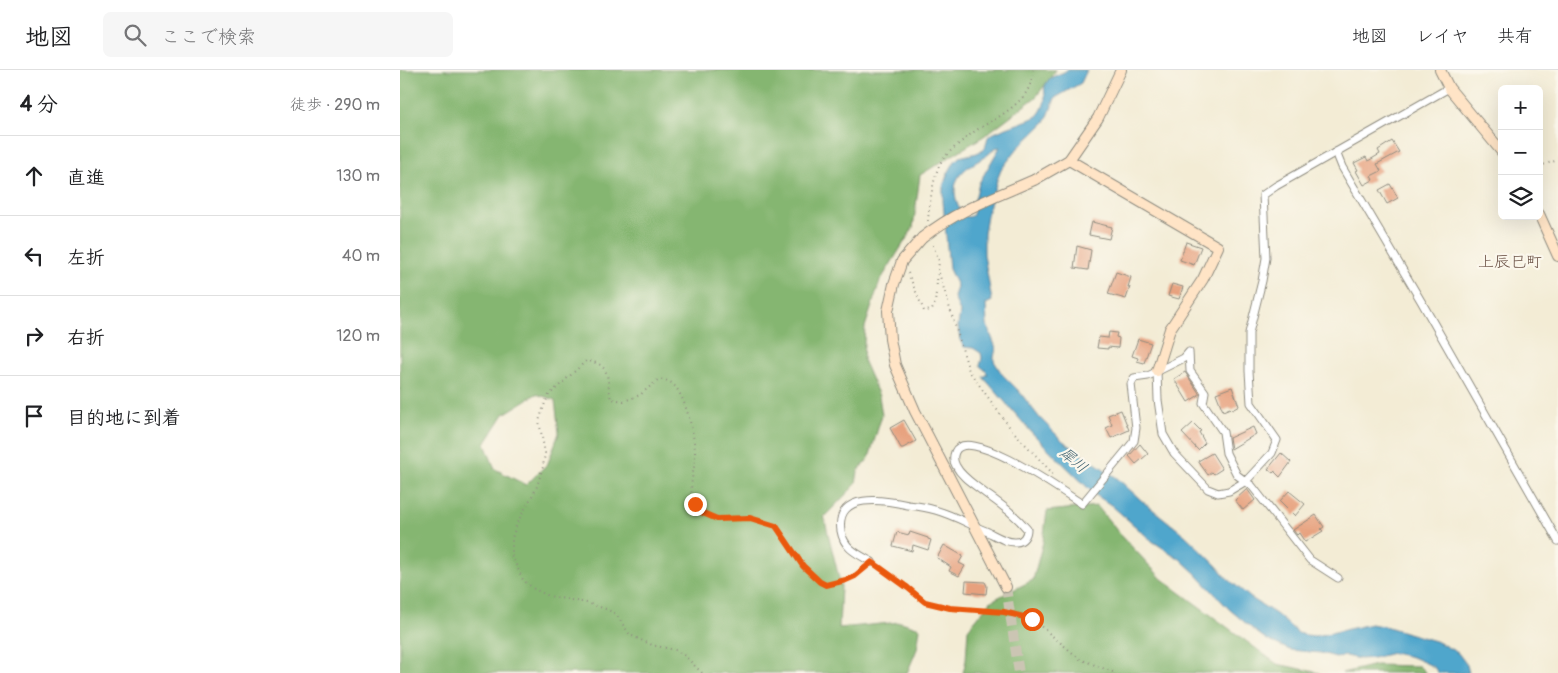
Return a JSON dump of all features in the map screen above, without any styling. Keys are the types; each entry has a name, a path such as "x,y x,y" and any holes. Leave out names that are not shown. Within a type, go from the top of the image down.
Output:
{"street":[{"path":"1006,587 915,411 895,366 890,339 888,311 894,284 902,261 927,240 946,220 969,207 1034,180 1069,160 1098,118 1121,70"},
{"path":"1440,70 1449,88 1498,147"},
{"path":"1069,160 1218,247 1203,279 1170,329 1158,371 1158,400 1163,434 1174,453 1208,489 1218,493 1229,491 1246,481 1272,453 1277,440 1251,402 1249,371 1249,333 1266,258 1263,195 1449,88"},
{"path":"1336,152 1342,167 1558,541"},
{"path":"1542,220 1558,256"},
{"path":"872,562 850,550 842,538 840,526 842,515 848,507 856,503 872,500 935,510 1015,543 1022,541 1027,534 1027,529 1019,518 959,472 953,457 957,448 963,445 976,445 1020,464 1082,504 1134,441 1136,428 1131,384 1134,378 1148,376 1184,358 1190,352 1190,371 1205,392 1203,403 1223,432 1226,453 1237,475 1252,486 1310,560 1338,578"}],"path":[{"path":"928,222 933,185 943,159 973,133 1012,107 1030,86 1033,70"},
{"path":"1543,165 1558,160"},
{"path":"902,261 924,311 932,310 935,303 938,271 937,254 927,240"},
{"path":"938,271 969,372 1011,430 1056,477"},
{"path":"702,673 685,656 675,650 652,645 630,635 616,614 586,603 549,596 534,589 523,580 512,556 512,538 517,523 536,489 543,467 545,452 539,421 545,403 549,395 586,361 602,366 607,373 611,399 624,401 640,395 659,379 672,382 687,408 695,457 690,491 695,504 703,513 717,519 750,518 776,526 803,566 820,582 826,585 855,576 872,562 925,602 950,608 1004,612 1032,619 1080,659 1115,673"}],"green space":[{"path":"400,70 1056,70 1036,97 984,136 920,175 913,228 880,281 865,327 863,360 879,396 882,415 869,458 858,471 856,484 824,517 841,586 839,628 901,622 920,628 917,649 907,673 400,673","holes":["536,394 555,400 559,433 548,463 526,485 495,469 485,444 504,414"]},
{"path":"1097,506 1119,533 1162,579 1277,664 1320,673 963,673 966,660 968,629 991,601 1033,580 1043,542 1047,511"},
{"path":"1376,665 1419,666 1426,673 1342,673"}],"water":[{"name":"犀川","path":"1067,70 1087,70 1081,83 1055,98 1045,122 1017,149 1001,170 987,215 984,233 984,255 992,301 986,304 987,325 996,348 994,361 1002,374 1019,391 1039,417 1063,441 1117,478 1186,536 1228,579 1251,598 1276,614 1298,633 1315,636 1371,624 1388,627 1438,642 1458,653 1467,665 1469,673 1438,673 1434,667 1428,664 1412,657 1393,653 1360,659 1345,656 1336,657 1321,653 1290,650 1267,640 1229,609 1180,559 1152,541 1111,505 1094,494 1033,434 983,377 988,374 980,366 981,353 973,348 964,347 960,340 958,326 960,312 954,297 957,286 949,269 943,187 947,175 959,157 977,153 985,148 988,137 991,135 1037,116 1044,103 1047,82 1051,78","holes":["1000,147 979,183 973,215 969,217 964,216 957,204 955,194 956,182 965,170 995,148"]}],"building":[{"path":"1392,141 1399,152 1377,164 1381,171 1371,176 1373,180 1364,185 1354,163 1366,157 1368,161 1380,154 1378,150"},
{"path":"1390,184 1398,198 1387,204 1379,190"},
{"path":"1092,222 1112,227 1109,239 1089,235"},
{"path":"1186,242 1201,247 1194,265 1180,260"},
{"path":"1077,246 1091,250 1088,270 1074,268"},
{"path":"1116,272 1131,277 1126,299 1108,294"},
{"path":"1172,284 1183,287 1179,299 1168,296"},
{"path":"1109,332 1117,333 1116,337 1119,338 1118,348 1097,348 1099,337 1108,338"},
{"path":"1138,339 1151,343 1144,363 1137,361 1138,358 1132,356"},
{"path":"1185,372 1199,393 1199,395 1188,402 1174,379"},
{"path":"1232,387 1239,406 1232,410 1230,408 1223,411 1216,393"},
{"path":"1121,410 1129,430 1111,438 1106,428 1112,425 1108,415"},
{"path":"904,420 916,441 901,448 890,428"},
{"path":"1193,423 1201,431 1199,432 1205,443 1198,450 1182,433"},
{"path":"1253,427 1256,434 1231,449 1229,438"},
{"path":"1140,444 1148,454 1136,464 1129,456"},
{"path":"1212,453 1222,469 1208,475 1198,461"},
{"path":"1281,453 1291,462 1280,477 1275,471 1273,473 1268,469"},
{"path":"1247,489 1255,500 1243,510 1235,500"},
{"path":"1289,491 1305,504 1295,516 1280,501"},
{"path":"1316,515 1324,527 1321,529 1323,531 1305,542 1299,533 1297,535 1293,530"},
{"path":"897,532 909,535 910,532 928,538 931,540 928,550 913,545 912,551 893,546"},
{"path":"944,545 963,556 959,563 965,566 959,576 949,571 951,567 937,558"},
{"path":"966,581 985,582 987,586 986,594 965,592"}],"tunnel":[{"path":"1006,587 1019,673"}],"district":[{"name":"上辰巳町","path":"1510,261"}],"route":[{"path":"695,504 703,513 717,519 750,518 776,526 803,566 820,582 826,585 835,584 855,576 872,562 925,602 950,608 1004,612 1032,619"}]}
